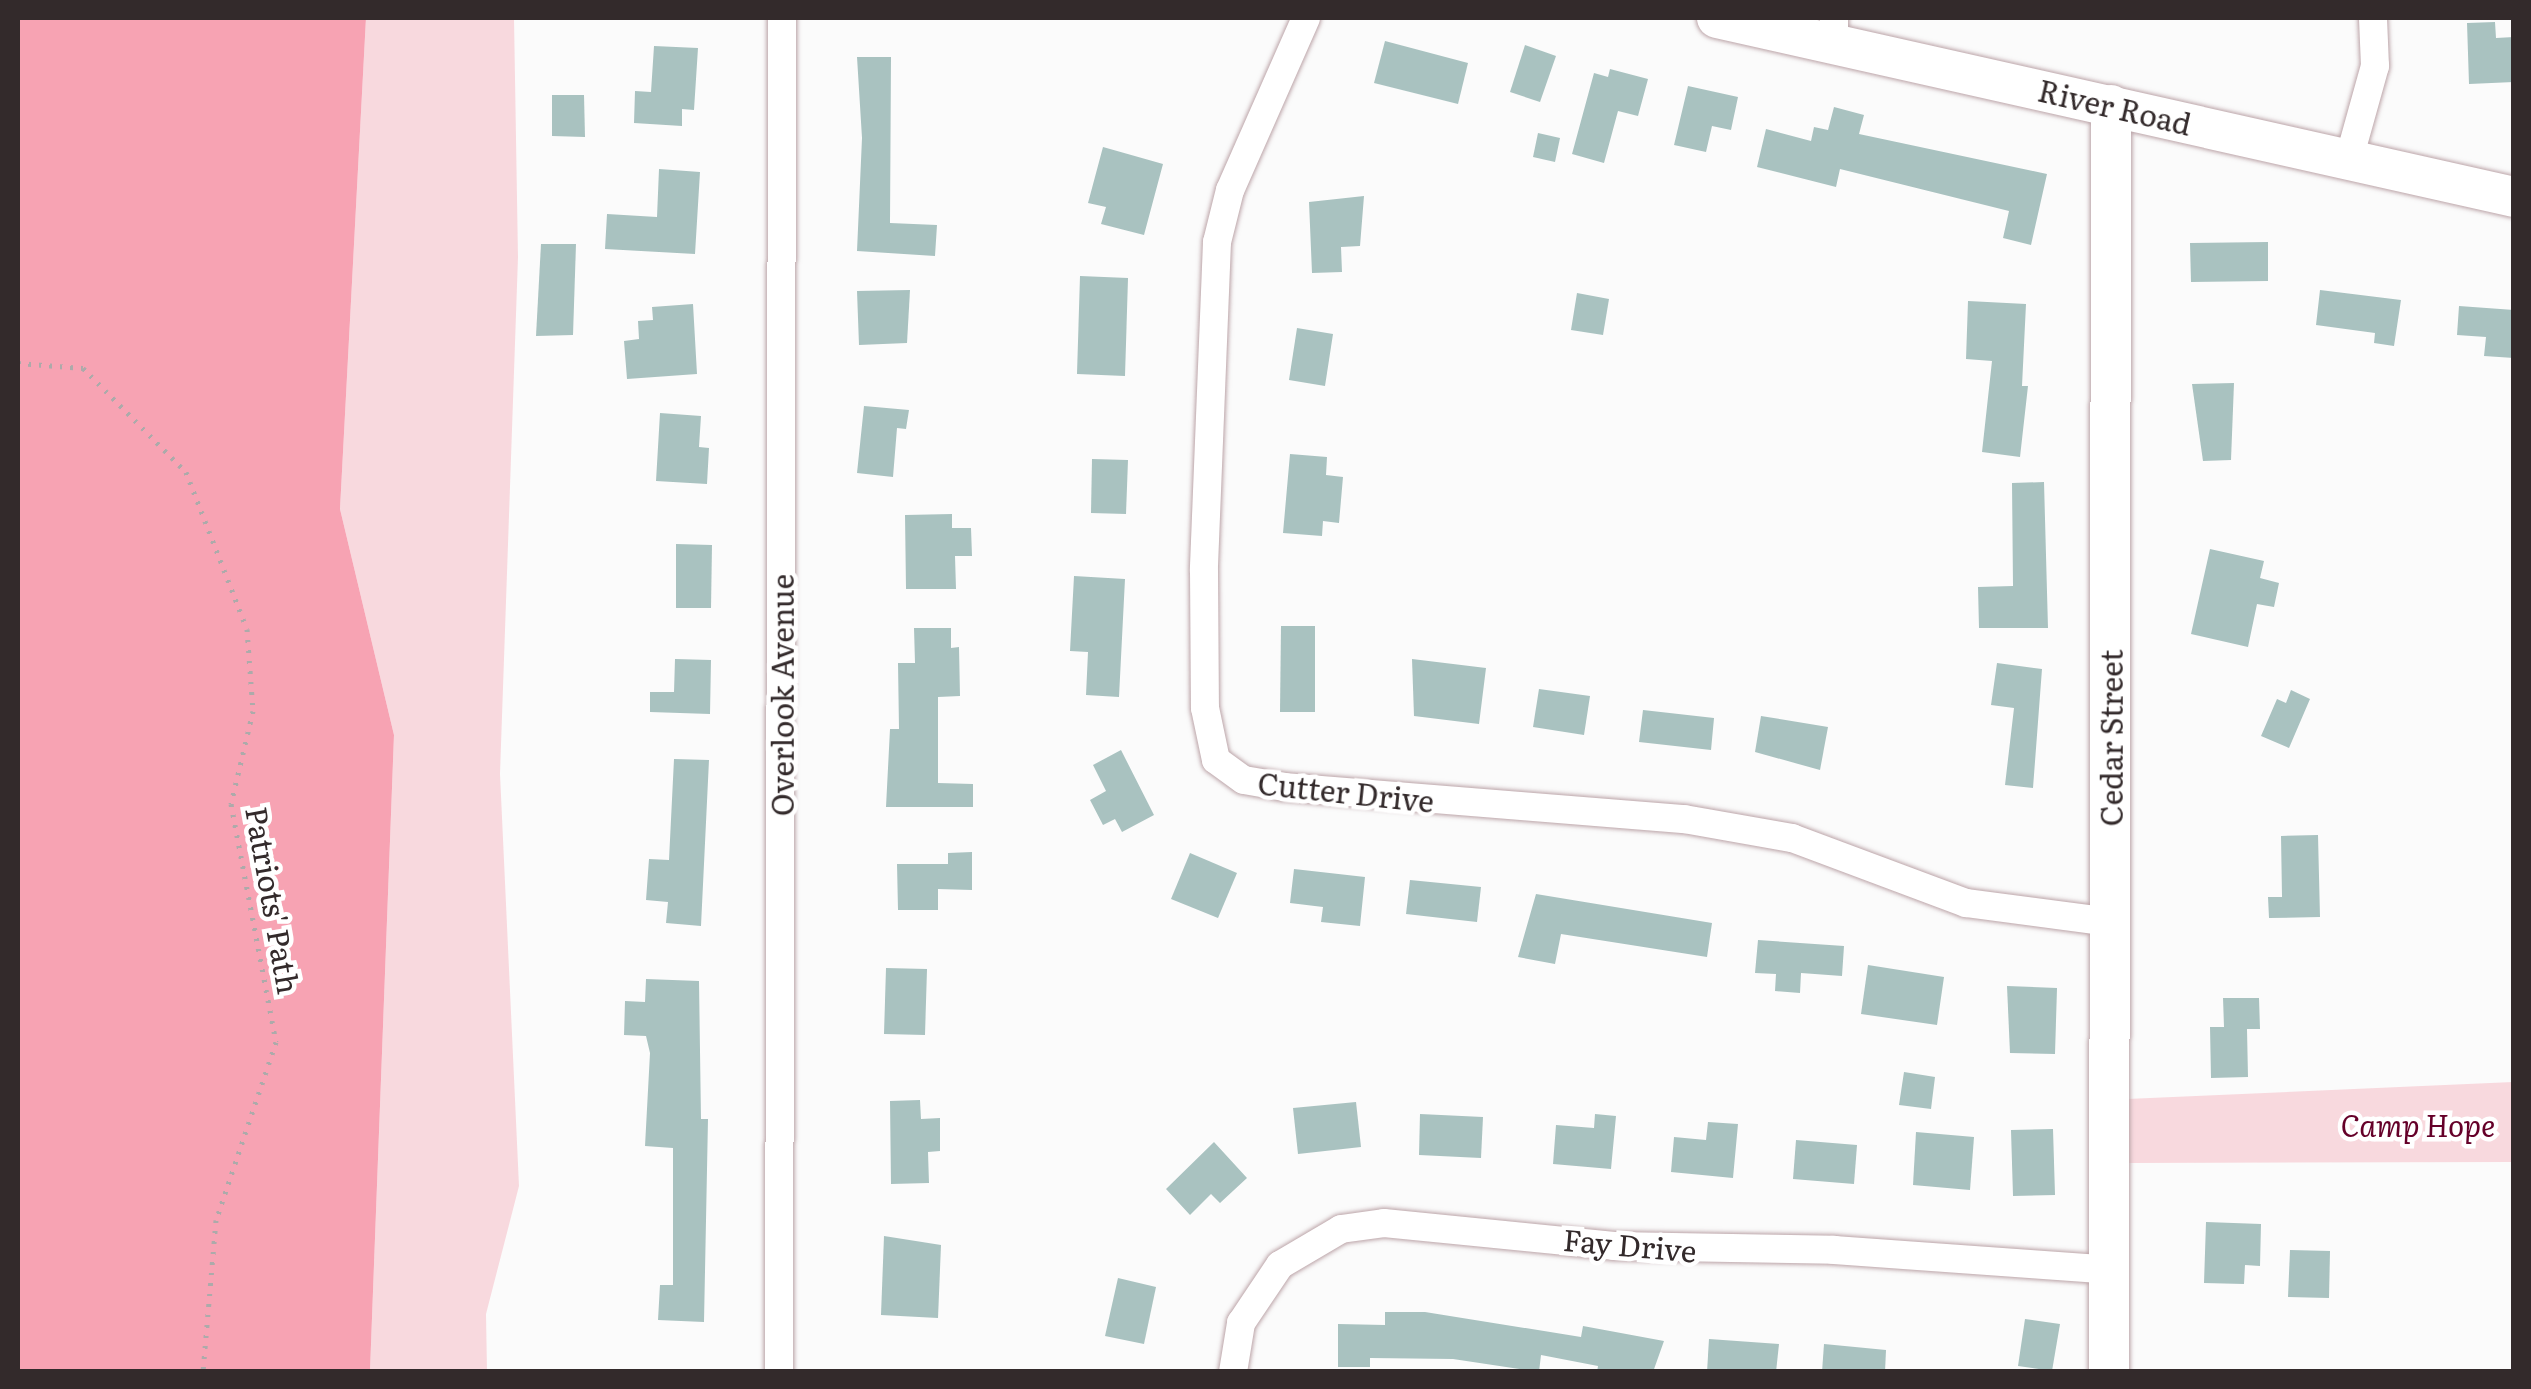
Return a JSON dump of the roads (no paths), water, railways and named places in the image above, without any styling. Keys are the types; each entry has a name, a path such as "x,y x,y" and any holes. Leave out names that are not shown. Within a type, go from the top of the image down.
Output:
{"street":[{"name":"Overlook Avenue","path":"779,1372 782,18"},
{"name":"Cutter Drive","path":"1306,18 1230,190 1216,242 1204,571 1205,708 1216,760 1244,780 1285,787 1684,819 1792,838 1966,903 2110,922"},
{"name":"River Road","path":"1717,18 1834,30 2111,105 2514,196"},
{"path":"2349,160 2376,66 2373,18"},
{"name":"Cedar Street","path":"2109,1372 2111,105"},
{"name":"Fay Drive","path":"1233,1372 1241,1323 1280,1264 1341,1229 1384,1223 1614,1246 1834,1250 2110,1270"}],"park label":[{"name":"Camp Hope","path":"2418,1124"}]}
